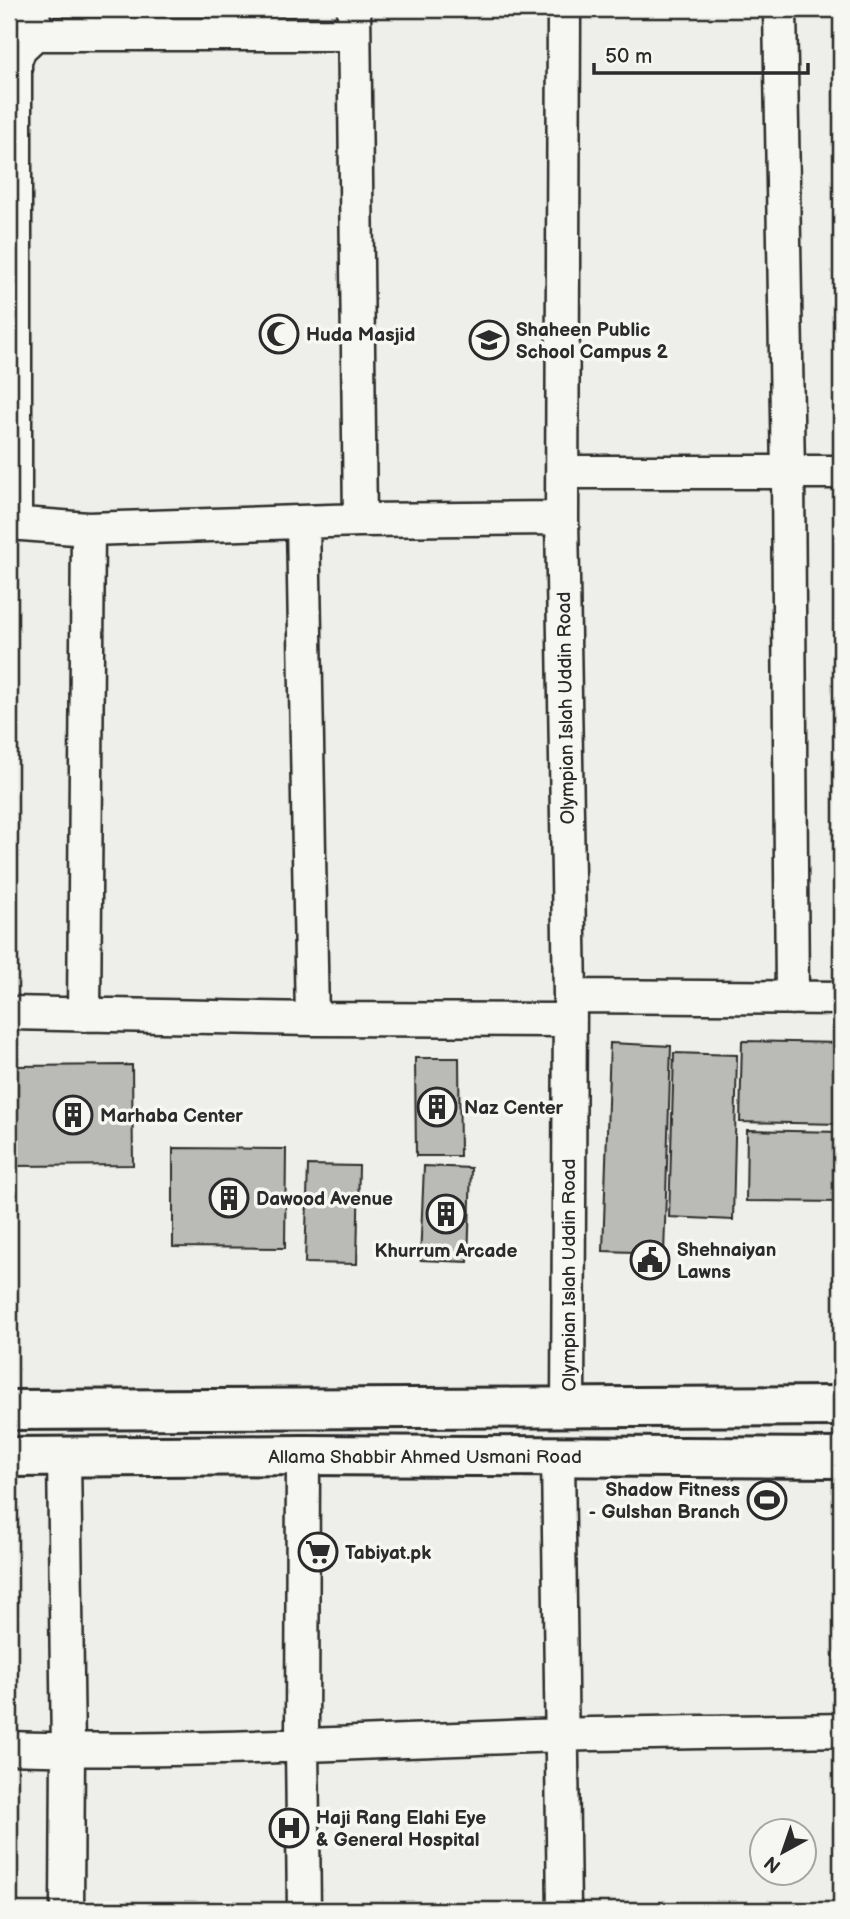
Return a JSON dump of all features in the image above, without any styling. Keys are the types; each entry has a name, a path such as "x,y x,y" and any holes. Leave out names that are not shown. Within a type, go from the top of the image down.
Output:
{"main road":[{"path":"9,1410 841,1406"},
{"name":"Allama Shabbir Ahmed Usmani Road","path":"9,1457 303,1455 841,1458"}],"street":[{"name":"Olympian Islah Uddin Road","path":"564,9 562,518 570,1008 568,1407"},
{"path":"780,9 788,473 792,998"},
{"path":"360,520 354,21 34,21 15,61 12,523 88,529 360,520 562,518"},
{"path":"563,472 841,472"},
{"path":"303,522 312,1019"},
{"path":"84,1015 88,529"},
{"path":"9,1013 312,1019 841,998"},
{"path":"303,1455 304,1910"},
{"path":"558,1456 564,1910"},
{"path":"64,1457 68,1750 66,1910"},
{"path":"9,1748 68,1750 302,1745 562,1735 841,1731"}],"building":[{"path":"742,1041 841,1043 841,1124 740,1122"},
{"path":"610,1043 671,1046 664,1253 603,1251"},
{"path":"674,1053 737,1055 733,1220 669,1217"},
{"name":"Naz Center","path":"415,1058 459,1058 460,1156 416,1156"},
{"name":"Marhaba Center","path":"132,1065 133,1165 14,1166 13,1066"},
{"path":"747,1130 841,1132 841,1202 746,1201"},
{"name":"Dawood Avenue","path":"173,1148 286,1149 285,1248 173,1247"},
{"path":"308,1165 359,1166 357,1264 305,1263"},
{"name":"Khurrum Arcade","path":"424,1166 471,1168 468,1262 420,1260"}],"place":[{"name":"Huda Masjid","path":"279,334"},
{"name":"Shaheen Public School Campus 2","path":"489,340"},
{"name":"Naz Center","path":"437,1107"},
{"name":"Marhaba Center","path":"73,1115"},
{"name":"Dawood Avenue","path":"229,1198"},
{"name":"Khurrum Arcade","path":"446,1214"},
{"name":"Shehnaiyan Lawns","path":"650,1260"},
{"name":"Shadow Fitness - Gulshan Branch","path":"767,1500"},
{"name":"Tabiyat.pk","path":"318,1552"},
{"name":"Haji Rang Elahi Eye & General Hospital","path":"289,1828"}]}
